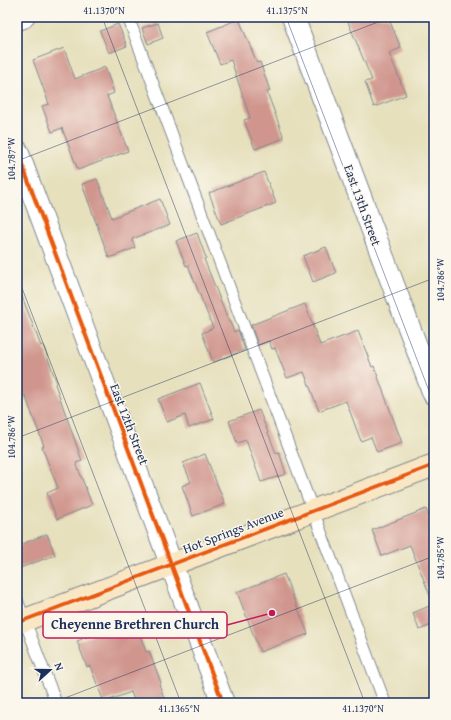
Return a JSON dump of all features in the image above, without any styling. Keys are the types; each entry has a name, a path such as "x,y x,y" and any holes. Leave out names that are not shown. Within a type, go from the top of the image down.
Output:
{"street":[{"path":"17,19 23,17"},
{"name":"East 13th Street","path":"293,17 434,394"},
{"name":"East 12th Street","path":"17,151 223,703"},
{"name":"Hot Springs Avenue","path":"20,614 171,564 434,465"}],"lane":[{"path":"128,17 385,703"},
{"path":"20,614 56,703"}],"building":[{"path":"346,17 388,17 401,48 389,53 406,95 374,107 365,82 372,80"},
{"path":"239,19 257,63 260,62 270,91 267,92 284,138 255,149 244,120 250,118 231,60 220,64 207,32"},
{"path":"158,23 163,38 148,44 142,28"},
{"path":"118,24 127,46 109,53 100,31"},
{"path":"64,48 75,79 105,67 114,93 107,96 128,151 78,170 62,128 52,132 42,106 49,104 33,60"},
{"path":"264,172 276,203 221,224 209,193"},
{"path":"97,179 112,218 160,199 170,225 132,239 135,248 109,258 82,184"},
{"path":"197,233 206,258 204,259 229,322 234,332 238,330 245,350 213,362 202,333 213,328 188,265 186,266 176,241"},
{"path":"326,247 336,273 313,282 303,256"},
{"path":"17,286 41,346 43,345 57,383 55,384 82,461 76,463 92,505 57,519 47,493 58,488 42,447 44,446 25,395 17,398"},
{"path":"305,304 320,345 358,331 372,367 374,366 402,443 377,452 371,437 361,441 346,401 319,411 304,372 287,378 275,348 272,349 269,341 258,345 251,325"},
{"path":"200,383 214,419 189,428 185,415 167,422 158,399"},
{"path":"259,410 276,453 279,452 286,474 261,482 246,440 237,443 229,421"},
{"path":"205,454 225,504 193,516 182,486 191,482 183,463"},
{"path":"426,509 434,531 434,603 410,545 382,556 372,530"},
{"path":"47,534 55,555 17,569 17,546"},
{"path":"284,574 308,634 260,652 237,592"},
{"path":"434,604 434,624 419,630 413,613"},
{"path":"134,619 146,652 149,651 161,683 159,684 166,703 135,703 131,692 104,702 90,666 87,667 77,641"}],"cycle path":[{"path":"17,151 223,703"},
{"path":"17,623 434,465"}],"place":[{"name":"Cheyenne Brethren Church","path":"272,613"}]}
